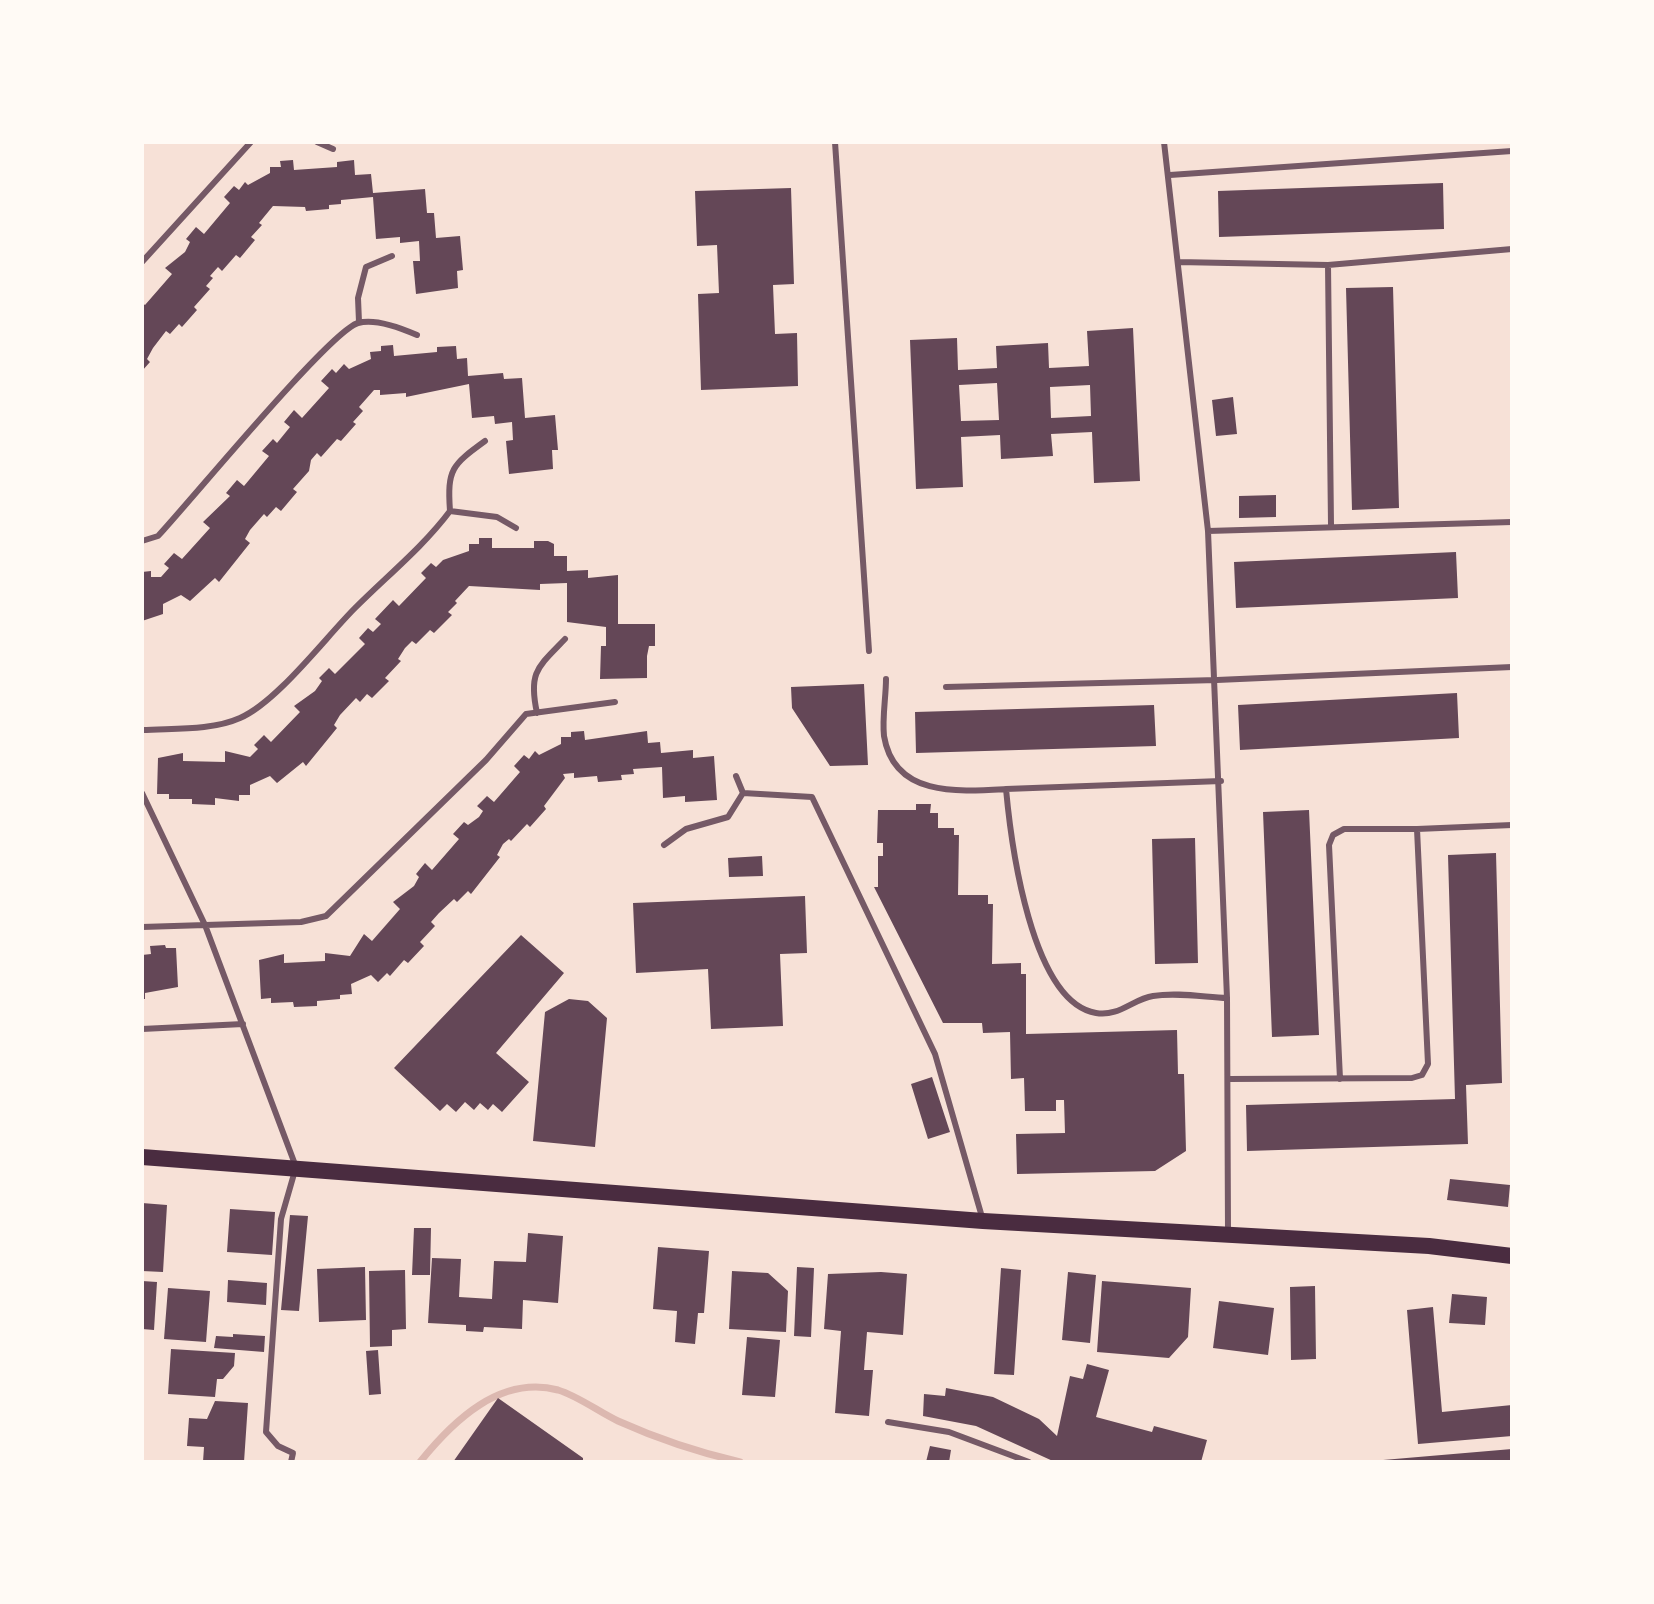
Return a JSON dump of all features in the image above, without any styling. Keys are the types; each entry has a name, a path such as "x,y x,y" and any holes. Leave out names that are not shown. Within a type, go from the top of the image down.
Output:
{"main road":[{"path":"142,1157 983,1221 1228,1232 1429,1246 1512,1256"}],"lane":[{"path":"142,262 251,142"},
{"path":"317,142 333,149"},
{"path":"835,142 869,651"},
{"path":"1164,142 1208,531 1217,680 1229,1079 1228,1232"},
{"path":"1170,175 1512,151"},
{"path":"1178,262 1328,265 1512,249"},
{"path":"359,322 358,298 366,267 392,256"},
{"path":"1328,265 1331,525"},
{"path":"142,541 158,536 305,371 347,329 359,322 397,326 417,335"},
{"path":"142,730 196,727 240,718 275,692 356,607 431,537 450,511 448,481 455,462 485,441"},
{"path":"450,511 497,517 516,528"},
{"path":"1208,531 1512,522"},
{"path":"537,713 531,684 537,669 565,639"},
{"path":"946,687 1217,680 1512,667"},
{"path":"886,679 884,736 897,769 926,787 954,792 1221,781"},
{"path":"142,927 301,922 326,916 486,760 526,714 615,702"},
{"path":"736,776 743,793"},
{"path":"1006,789 1011,850 1025,912 1059,991 1094,1013 1124,1010 1151,996 1227,998"},
{"path":"142,793 205,925 296,1167 281,1219 266,1432 278,1446 293,1453 291,1462"},
{"path":"664,845 686,829 728,817 743,793"},
{"path":"743,793 812,797 935,1054 969,1163 983,1221"},
{"path":"1340,1079 1329,845 1333,835 1344,829 1512,825"},
{"path":"1229,1079 1412,1078 1422,1075 1428,1064 1417,829"},
{"path":"142,1029 243,1024"},
{"path":"888,1422 949,1432 1029,1462"}],"building":[{"path":"293,160 294,170 337,167 337,162 354,160 355,175 371,174 373,193 425,189 427,213 434,213 436,238 460,236 463,270 457,271 458,288 416,294 413,261 420,261 419,241 400,243 400,237 376,239 373,197 341,200 341,204 329,205 329,209 306,211 305,207 273,206 251,237 255,240 240,258 236,255 222,271 218,267 210,276 213,278 206,286 210,289 194,307 197,310 182,327 179,324 170,334 166,331 153,348 147,359 150,362 142,371 142,303 145,305 172,274 165,268 185,252 190,242 186,239 196,227 204,234 230,203 224,197 234,186 239,190 245,182 248,185 270,173 270,167 281,167 280,161"},
{"path":"1443,183 1444,229 1219,237 1218,191"},
{"path":"791,188 794,284 773,285 775,334 797,333 798,386 701,390 698,294 719,293 717,245 697,246 695,191"},
{"path":"1393,287 1399,508 1352,510 1346,288"},
{"path":"1133,328 1140,481 1094,483 1092,432 1051,434 1053,456 1001,459 1000,435 961,437 963,487 916,489 910,340 957,338 958,370 997,368 996,346 1048,343 1049,368 1089,366 1087,331","holes":["997,383 999,420 961,421 959,385","1090,385 1091,416 1051,418 1050,387"]},
{"path":"393,345 394,356 437,352 437,347 456,346 457,359 467,358 468,376 503,373 504,379 522,378 525,418 555,415 558,450 552,450 553,469 509,474 506,441 513,440 512,422 495,424 494,416 472,418 469,384 406,397 406,393 380,395 380,390 374,390 359,407 363,411 353,422 356,424 341,441 337,439 321,457 317,453 311,460 309,471 293,489 297,492 281,511 276,507 267,517 264,514 250,530 245,539 250,543 219,582 215,578 190,601 181,595 163,604 163,614 142,621 142,572 151,571 151,577 161,577 169,568 164,564 174,553 182,559 210,528 203,522 230,496 226,493 237,480 244,486 269,456 262,451 273,439 277,443 290,427 284,422 294,410 302,418 329,388 321,381 332,369 336,373 344,364 349,369 371,359 370,352 381,351 381,346"},
{"path":"1233,397 1237,434 1216,436 1212,400"},
{"path":"1276,495 1276,517 1239,518 1239,496"},
{"path":"479,538 492,538 492,548 534,548 534,541 548,541 554,544 554,556 567,556 567,571 588,570 588,578 618,575 618,624 655,624 655,646 649,646 647,656 647,678 600,679 601,646 606,646 606,627 567,622 567,583 540,584 540,590 469,586 448,612 452,615 434,633 430,630 416,644 412,641 405,648 398,659 401,661 385,678 389,681 372,698 367,694 360,702 356,698 340,715 334,725 337,728 306,766 303,762 277,783 270,776 250,785 250,795 239,795 239,801 215,798 215,805 192,804 192,799 169,799 169,794 157,794 158,758 183,753 183,761 225,762 225,751 250,757 258,749 254,745 264,735 271,742 300,712 294,706 315,691 322,681 319,678 329,668 335,674 365,644 359,638 368,628 373,632 381,624 375,619 393,600 399,606 426,578 421,573 431,563 436,567 443,560 469,551 469,544 479,544"},
{"path":"1456,552 1458,598 1236,608 1234,562"},
{"path":"864,684 868,765 830,766 792,708 791,687"},
{"path":"1457,693 1459,738 1240,750 1238,705"},
{"path":"1154,705 1156,746 916,753 915,712"},
{"path":"584,731 585,740 647,731 648,743 660,742 661,753 693,750 693,758 714,756 717,800 685,802 685,796 663,798 662,767 633,769 634,774 621,775 622,780 598,782 597,776 574,778 574,773 563,774 565,778 544,806 546,809 530,827 527,824 511,841 509,839 503,844 497,855 500,857 471,894 468,891 457,902 454,899 439,913 431,922 435,926 420,942 424,946 408,963 404,960 390,976 387,973 378,982 371,975 351,984 352,994 340,995 340,999 317,1001 317,1006 294,1007 293,1002 271,1003 271,998 261,999 259,960 284,954 284,963 325,961 325,953 350,956 364,934 372,941 400,909 393,902 414,886 419,877 416,874 425,863 432,870 459,839 453,834 464,822 468,825 479,817 483,811 477,806 487,796 494,802 520,772 514,766 524,755 529,759 535,751 539,755 561,744 561,737 571,737 571,732"},
{"path":"916,804 931,804 930,813 938,813 938,828 954,828 954,835 959,835 958,895 988,895 988,904 993,904 992,964 1021,963 1021,974 1026,974 1026,1034 1177,1030 1178,1074 1184,1074 1186,1151 1155,1171 1017,1174 1016,1134 1065,1133 1064,1100 1056,1100 1056,1111 1025,1111 1024,1078 1011,1079 1010,1032 983,1033 982,1023 943,1023 874,887 878,887 878,856 883,856 883,843 877,843 878,810 916,810"},
{"path":"1309,810 1319,1035 1272,1037 1263,812"},
{"path":"1195,838 1198,963 1155,964 1152,839"},
{"path":"1496,853 1502,1083 1466,1085 1468,1144 1247,1151 1246,1105 1455,1099 1448,855"},
{"path":"762,856 763,876 729,877 728,858"},
{"path":"805,896 807,953 780,954 783,1026 711,1029 708,969 636,973 633,903"},
{"path":"521,935 564,973 496,1053 529,1082 502,1112 493,1104 488,1110 480,1103 474,1110 465,1102 456,1112 447,1104 440,1111 394,1068"},
{"path":"165,945 166,948 176,948 178,987 145,993 145,999 142,999 142,955 151,954 150,946"},
{"path":"569,999 588,1001 607,1018 595,1147 533,1141 545,1012"},
{"path":"932,1077 950,1132 928,1139 911,1084"},
{"path":"1450,1179 1510,1185 1508,1207 1447,1200"},
{"path":"142,1203 167,1205 163,1272 142,1271"},
{"path":"230,1209 275,1212 272,1255 227,1252"},
{"path":"290,1215 308,1216 299,1311 281,1310"},
{"path":"414,1228 431,1228 430,1275 412,1275"},
{"path":"528,1233 563,1236 558,1303 523,1300 522,1329 484,1327 483,1332 466,1331 466,1325 428,1323 432,1258 461,1259 459,1297 492,1299 494,1261 526,1262"},
{"path":"658,1247 709,1251 704,1313 698,1313 695,1344 675,1342 677,1311 653,1309"},
{"path":"365,1267 366,1320 319,1322 317,1269"},
{"path":"797,1267 814,1268 811,1337 794,1336"},
{"path":"1001,1268 1021,1270 1014,1375 994,1374"},
{"path":"405,1270 406,1329 392,1330 392,1346 370,1347 369,1271"},
{"path":"732,1271 768,1273 788,1291 786,1332 729,1329"},
{"path":"1068,1272 1096,1275 1090,1343 1062,1340"},
{"path":"828,1274 907,1274 903,1335 867,1332 864,1370 873,1370 869,1416 835,1413 841,1331 824,1329"},
{"path":"228,1280 267,1283 266,1305 227,1302"},
{"path":"142,1281 157,1282 154,1330 142,1329"},
{"path":"1102,1281 1191,1288 1188,1337 1169,1358 1097,1352"},
{"path":"1315,1286 1316,1359 1291,1360 1290,1287"},
{"path":"168,1288 210,1291 206,1342 164,1339"},
{"path":"1452,1294 1487,1297 1485,1325 1449,1323"},
{"path":"1219,1301 1274,1308 1268,1355 1213,1348"},
{"path":"1433,1307 1442,1412 1512,1405 1512,1436 1418,1444 1407,1310"},
{"path":"233,1334 265,1336 264,1352 214,1348 216,1336 233,1337"},
{"path":"747,1337 780,1340 775,1397 742,1395"},
{"path":"171,1349 235,1353 234,1366 223,1379 217,1379 215,1397 168,1394"},
{"path":"378,1350 381,1394 369,1395 366,1351"},
{"path":"1087,1364 1109,1370 1096,1417 1152,1432 1154,1426 1207,1440 1201,1462 1055,1462 976,1426 923,1416 924,1394 945,1396 946,1388 993,1397 1039,1419 1057,1436 1070,1376 1083,1379"},
{"path":"498,1398 583,1458 583,1462 453,1462"},
{"path":"215,1401 248,1403 244,1462 203,1462 204,1447 187,1446 189,1418 207,1419"},
{"path":"930,1446 951,1450 949,1462 926,1462"},
{"path":"1512,1449 1512,1462 1383,1462 1383,1460"}],"waterway":[{"path":"420,1462 447,1431 480,1405 498,1395 537,1387 566,1393 618,1421 663,1439 740,1462"}]}
